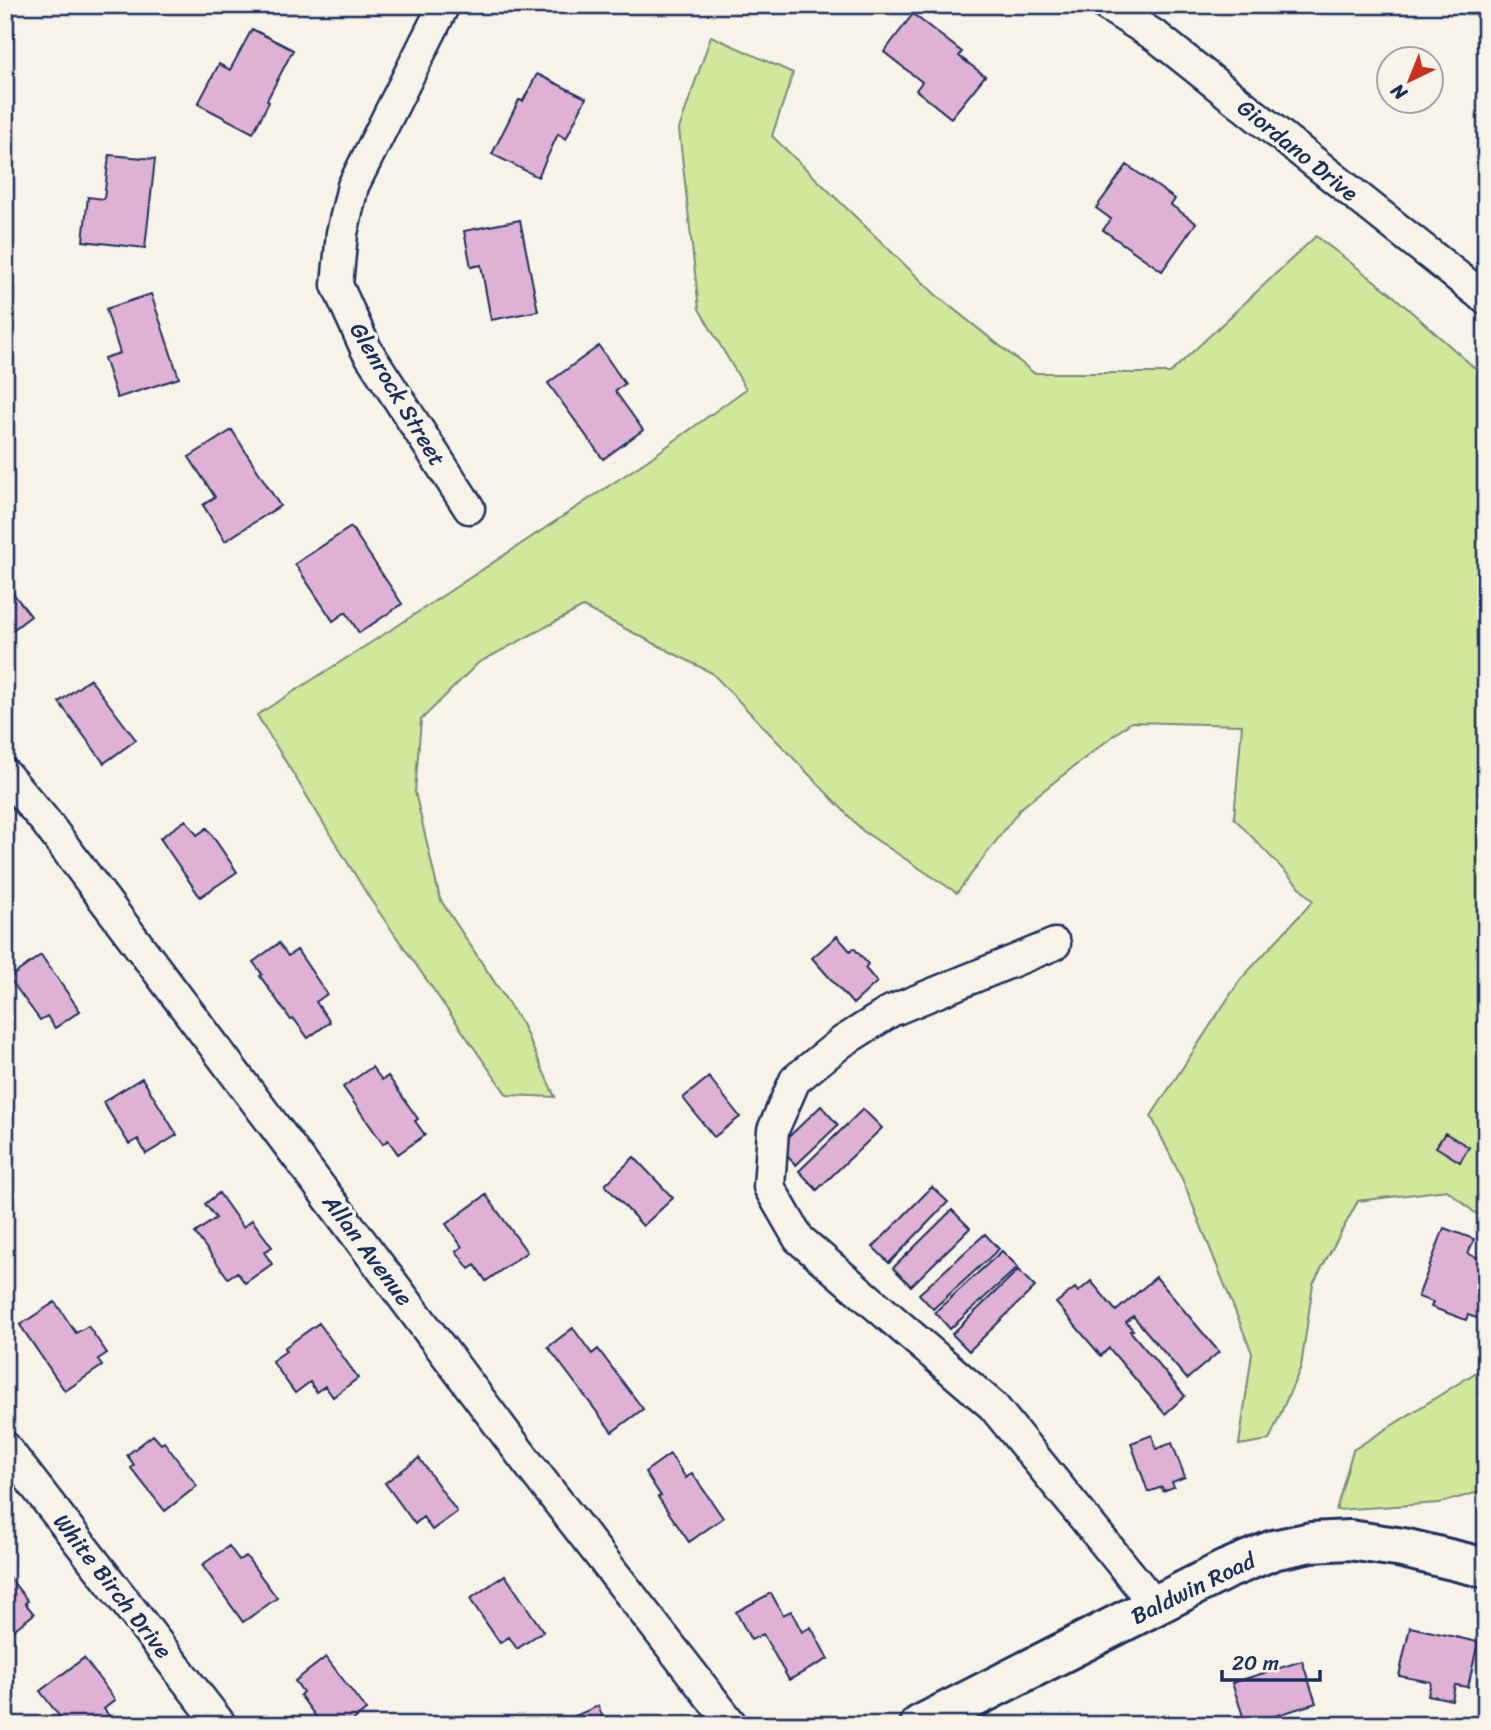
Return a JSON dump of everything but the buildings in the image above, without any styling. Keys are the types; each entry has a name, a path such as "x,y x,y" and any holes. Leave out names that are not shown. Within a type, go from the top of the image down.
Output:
{"street":[{"name":"Glenrock Street","path":"444,5 353,186 342,233 337,285 366,349 469,508"},
{"name":"Giordano Drive","path":"1106,5 1157,37 1486,299"},
{"name":"Allan Avenue","path":"5,774 53,832 527,1462 732,1725"},
{"path":"1055,943 891,1011 842,1042 795,1080 774,1130 769,1187 799,1238 993,1406 1156,1605"},
{"name":"White Birch Drive","path":"5,1447 221,1725"},
{"name":"Baldwin Road","path":"920,1725 1224,1570 1273,1550 1311,1542 1350,1541 1403,1548 1486,1568"}],"green space":[{"path":"711,36 793,73 772,136 936,295 1034,373 1170,373 1316,236 1389,292 1486,378 1486,1222 1447,1190 1358,1201 1313,1284 1301,1367 1269,1440 1239,1445 1252,1353 1183,1181 1151,1116 1240,980 1313,901 1234,818 1242,725 1131,722 1021,808 957,893 863,831 712,673 583,607 478,663 421,720 415,792 440,899 522,1024 555,1097 507,1095 370,899 257,715 648,460 746,389 699,309 679,129"},
{"path":"1486,1366 1486,1490 1440,1503 1336,1510 1353,1450"}]}
